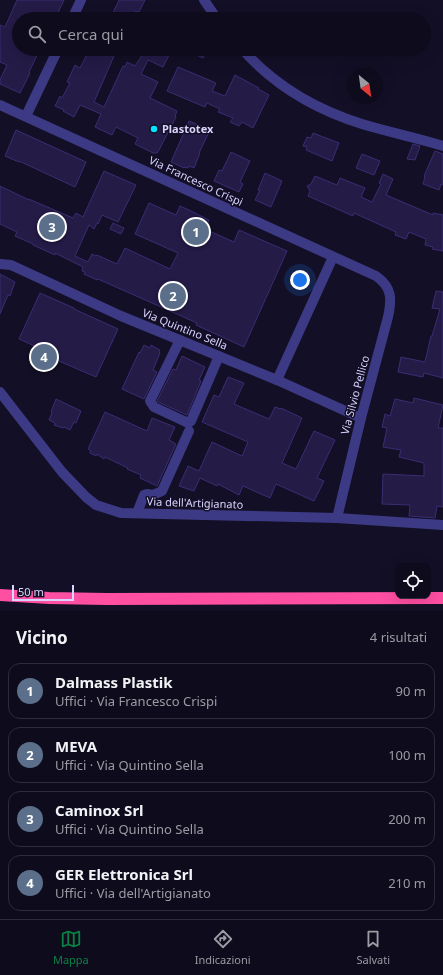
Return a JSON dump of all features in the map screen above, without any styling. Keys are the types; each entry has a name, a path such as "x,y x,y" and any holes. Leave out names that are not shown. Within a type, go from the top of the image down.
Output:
{"highway":[{"path":"0,594 48,598 107,599 443,598"}],"street":[{"path":"75,12 81,0"},
{"path":"204,0 212,12"},
{"path":"26,116 55,56"},
{"path":"248,56 284,86 305,100 323,109 363,124 443,146"},
{"name":"Via Francesco Crispi","path":"0,105 382,280"},
{"path":"278,380 333,257"},
{"name":"Via Quintino Sella","path":"0,264 11,265 121,316 278,380 361,418"},
{"name":"Via Silvio Pellico","path":"337,518 361,418 391,305 387,286 382,280"},
{"path":"180,340 150,401 154,407 188,423 191,421 218,356"},
{"name":"Via dell'Artigianato","path":"0,392 62,472 86,497 96,505 121,513 337,518 443,525"},
{"path":"137,513 144,495 153,495 162,491 189,431"}],"building":[{"path":"17,0 64,0 58,12 12,12 12,56 37,56 20,93 0,84 0,80 7,65 0,62 0,25 5,27"},
{"path":"119,0 145,0 139,12 113,12"},
{"path":"86,56 114,56 94,102 104,107 123,66 125,67 127,62 135,66 142,56 168,56 163,67 148,60 141,74 158,82 150,98 177,111 176,117 157,153 153,153 135,144 138,138 116,127 112,135 95,127 101,114 80,105 74,117 55,106 60,96 62,98 70,83 67,82 75,65 80,68"},
{"path":"178,67 216,83 212,91 225,96 235,75 269,95 253,128 242,122 239,126 230,122 233,118 218,112 220,109 207,103 205,107 167,91"},
{"path":"189,121 210,130 199,153 194,168 189,166 188,168 184,168 171,162"},
{"path":"16,130 86,162 75,187 5,156"},
{"path":"313,133 339,143 332,161 306,150 307,147 303,146 307,137 311,138"},
{"path":"413,144 420,146 415,160 407,159"},
{"path":"435,151 443,154 443,185 441,184 439,190 423,184 424,176"},
{"path":"231,152 250,161 240,182 243,184 239,192 214,181 219,170 222,171"},
{"path":"362,154 380,161 374,175 356,168"},
{"path":"104,171 136,185 118,222 102,215 94,229 89,225 75,256 88,262 92,254 117,264 125,248 170,269 178,253 135,234 149,203 176,215 180,206 191,211 209,220 205,229 234,242 239,230 287,251 244,347 196,325 197,323 84,274 85,272 82,271 83,267 15,236 17,232 0,224 0,186 73,218 76,213 83,217"},
{"path":"265,173 282,181 271,207 255,200 260,190 258,190"},
{"path":"383,174 393,179 386,195 433,215 433,213 443,215 443,251 432,249 433,247 425,245 426,239 409,232 406,239 395,235 396,232 354,213 353,216 308,196 310,191 307,186 311,184 315,176 337,185 340,178 365,188 361,197 372,202 381,184 379,183"},
{"path":"113,223 124,228 121,234 110,229"},
{"path":"0,274 15,282 10,296 8,295 0,314"},
{"path":"436,291 443,292 443,378 424,373 423,377 398,372 401,357 425,362 431,336 440,309 432,308"},
{"path":"40,293 118,329 96,377 52,358 48,368 36,363 37,360 32,358 37,347 19,339"},
{"path":"144,345 150,348 151,345 160,350 160,353 153,370 157,372 144,399 122,389 139,352 140,353"},
{"path":"182,356 205,367 187,415 157,401 173,369 176,370"},
{"path":"228,377 244,383 234,404 269,419 275,407 281,408 302,418 282,463 296,469 314,431 335,440 317,478 324,481 314,501 276,484 270,498 243,486 239,495 218,484 217,486 200,478 194,491 179,486 188,466 199,471 212,442 242,456 248,442 202,422 214,395 219,397"},
{"path":"414,398 443,405 438,428 443,428 443,507 437,506 435,518 409,516 410,505 382,504 383,474 424,476 424,463 399,457 401,450 383,447 387,428 382,427 385,414 390,416 395,399 413,403"},
{"path":"56,399 81,411 76,423 74,422 70,430 54,425 55,423 49,420"},
{"path":"105,412 147,431 152,418 175,427 169,440 176,444 157,486 140,478 141,475 127,469 128,468 105,457 104,459 97,454 96,456 90,453 91,451 88,449"}],"place":[{"name":"Plastotex","path":"154,129"},
{"name":"Caminox Srl","path":"52,227"},
{"name":"Dalmass Plastik","path":"196,232"},
{"name":"MEVA","path":"173,296"},
{"name":"GER Elettronica Srl","path":"44,357"}]}
